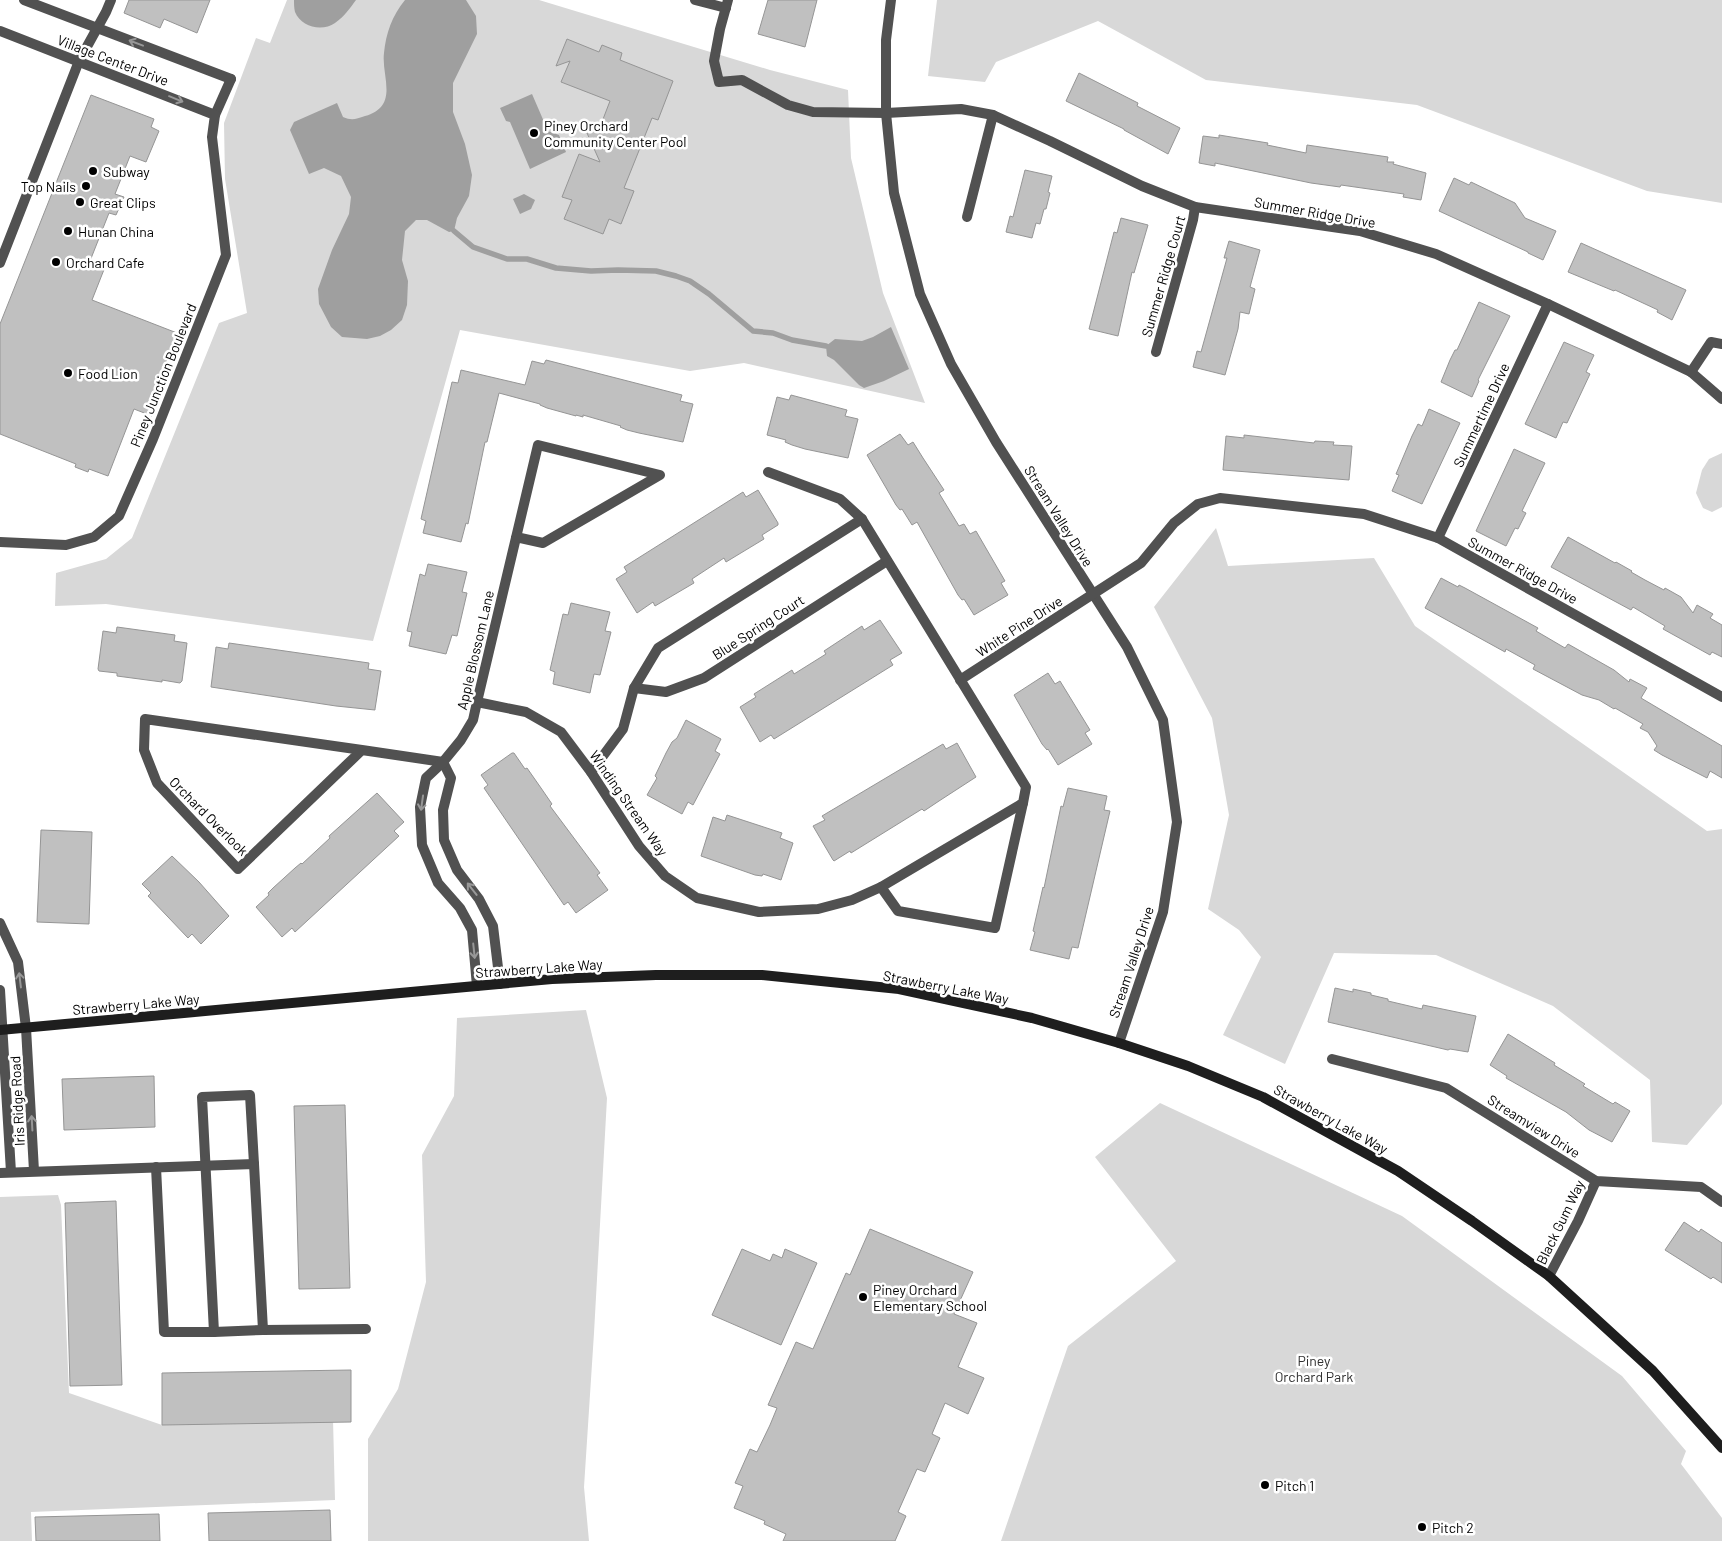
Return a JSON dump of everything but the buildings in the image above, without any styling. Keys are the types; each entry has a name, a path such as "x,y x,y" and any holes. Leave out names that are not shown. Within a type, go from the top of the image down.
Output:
{"street":[{"name":"Village Center Drive","path":"24,0 231,79"},
{"path":"0,263 79,60 111,0"},
{"path":"695,0 727,4"},
{"name":"Stream Valley Drive","path":"891,0 886,40 886,113 894,193 920,294 951,364 996,442 1127,647 1163,720 1177,822 1163,912 1119,1043"},
{"name":"Summer Ridge Drive","path":"727,4 714,62 719,82 742,80 788,105 813,112 886,113 961,109 993,115 1142,186 1195,207 1360,231 1436,254 1548,304 1691,372 1722,399"},
{"name":"Village Center Drive","path":"0,31 79,60 216,115"},
{"name":"Piney Junction Boulevard","path":"0,542 66,545 94,537 119,516 153,439 226,255 212,137 216,115 231,79"},
{"path":"967,217 993,115"},
{"name":"Summer Ridge Court","path":"1156,352 1194,220 1195,207"},
{"name":"Summertime Drive","path":"1438,538 1548,304"},
{"path":"1691,372 1711,342 1722,344"},
{"name":"Apple Blossom Lane","path":"477,986 472,930 460,908 438,882 422,845 420,807 426,778 444,762 473,720 516,537 538,445 660,475 543,543 516,537"},
{"path":"768,472 840,499 862,519 1026,787 995,928 898,911 881,887"},
{"name":"Summer Ridge Drive","path":"1092,595 1141,563 1174,523 1198,504 1220,498 1364,514 1438,538 1722,697"},
{"path":"591,772 623,729 634,688 658,648 862,519"},
{"name":"Blue Spring Court","path":"634,688 666,692 704,678 887,561"},
{"name":"White Pine Drive","path":"960,680 1092,595"},
{"name":"Winding Stream Way","path":"477,702 526,712 561,732 591,772 640,846 665,876 697,898 758,912 818,909 852,900 881,887 1023,803"},
{"name":"Orchard Overlook","path":"362,750 238,869 156,783 144,750 145,719 184,724 362,750 444,762"},
{"path":"444,762 451,778 443,810 444,840 457,870 479,899 493,926 500,984"},
{"name":"Iris Ridge Road","path":"0,923 18,962 26,1028 34,1171"},
{"name":"Strawberry Lake Way","path":"1,1030 552,979 656,975 762,975 899,989 1032,1018 1119,1043 1188,1066 1263,1097 1398,1171 1549,1276 1653,1371 1722,1448"},
{"name":"Iris Ridge Road","path":"0,990 11,1172"},
{"name":"Streamview Drive","path":"1332,1059 1446,1088 1596,1181 1701,1187 1722,1202"},
{"path":"214,1332 202,1097 250,1095 262,1330"},
{"path":"0,1172 254,1164"},
{"path":"156,1167 164,1332 366,1329"},
{"name":"Black Gum Way","path":"1549,1276 1578,1221 1596,1181"}],"green space":[{"path":"287,0 539,0 770,70 848,90 851,158 883,293 925,403 744,363 690,371 460,330 373,641 106,604 55,606 56,573 106,559 132,538 219,323 247,313 225,179 224,123 256,38 270,43"},
{"path":"937,0 1722,0 1722,203 1647,191 1417,105 1206,80 1098,21 996,62 985,82 928,76"},
{"path":"1722,453 1722,507 1712,512 1703,508 1696,493 1702,470 1709,459"},
{"path":"1216,528 1228,566 1374,558 1415,626 1707,831 1722,829 1722,1104 1687,1145 1652,1142 1650,1080 1553,1006 1436,955 1334,953 1285,1064 1223,1035 1261,957 1239,930 1208,909 1229,815 1212,718 1154,607"},
{"path":"586,1010 607,1098 584,1487 589,1541 368,1541 368,1439 398,1389 426,1282 422,1155 454,1096 457,1018"},
{"name":"Piney Orchard Park","path":"1160,1103 1402,1216 1622,1376 1686,1451 1681,1464 1722,1518 1722,1541 1001,1541 1068,1346 1176,1261 1095,1157"},
{"path":"58,1195 61,1205 69,1393 162,1425 333,1419 335,1500 31,1512 32,1541 0,1541 0,1197"}],"shaded area":[{"path":"294,0 356,0 335,23 330,26 312,27 298,17 294,8"},
{"path":"405,0 466,0 476,16 477,34 453,83 453,112 465,144 472,175 469,196 457,218 454,231 449,232 427,220 416,220 405,231 402,260 408,281 407,305 402,320 391,330 380,336 367,339 342,337 331,327 319,304 318,289 332,250 349,214 351,197 341,176 324,168 309,174 290,130 294,122 337,103 343,117 352,119 376,111 382,105 386,98 384,53 386,39 390,25"},
{"name":"Piney Orchard Community Center Pool","path":"532,94 548,131 559,135 566,152 530,169 510,122 506,121 500,108"},
{"path":"524,194 535,200 531,209 520,214 513,199"},
{"path":"891,327 909,369 884,381 864,388 834,360 827,356 826,346 835,339 862,341"}],"waterway":[{"path":"454,231 473,247 507,259 527,259 556,268 591,271 656,271 676,276 690,281 709,294 753,331 773,333 792,340 826,346"}],"place":[{"name":"Piney Orchard Community Center Pool","path":"534,133"},
{"name":"Subway","path":"93,171"},
{"name":"Top Nails","path":"86,186"},
{"name":"Great Clips","path":"80,202"},
{"name":"Hunan China","path":"68,231"},
{"name":"Orchard Cafe","path":"56,262"},
{"name":"Food Lion","path":"68,373"},
{"name":"Piney Orchard Elementary School","path":"863,1297"},
{"name":"Pitch 1","path":"1265,1485"},
{"name":"Pitch 2","path":"1422,1527"}]}
